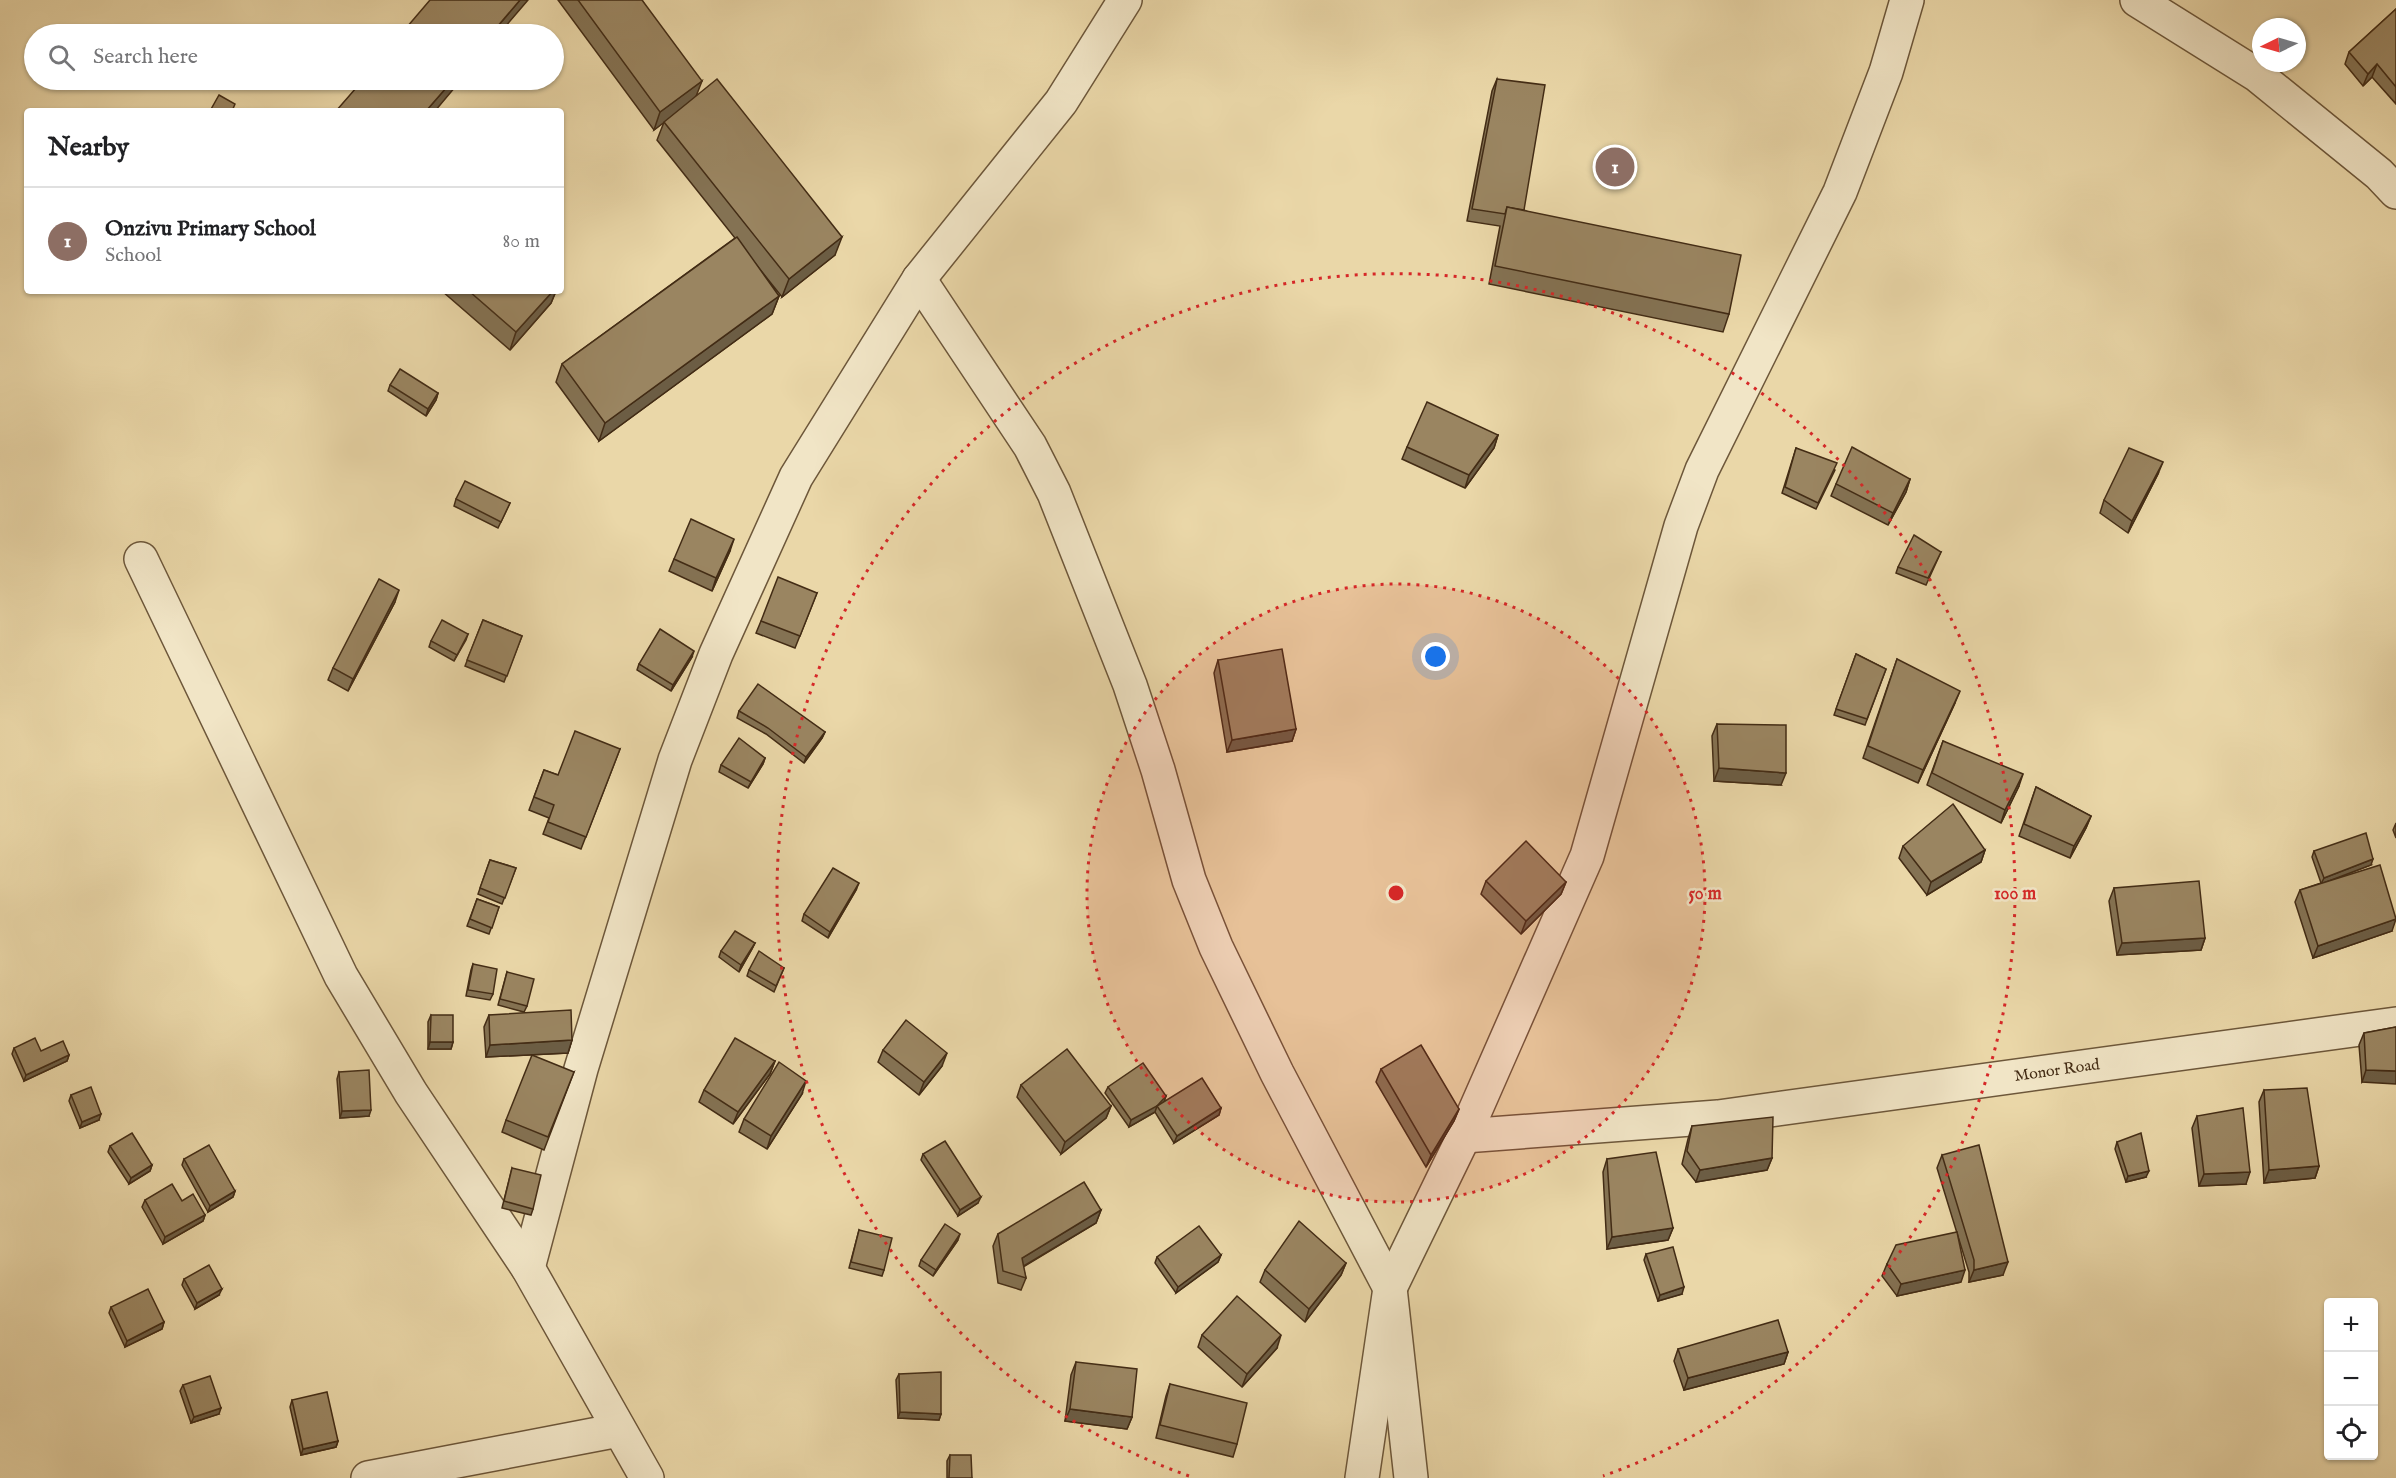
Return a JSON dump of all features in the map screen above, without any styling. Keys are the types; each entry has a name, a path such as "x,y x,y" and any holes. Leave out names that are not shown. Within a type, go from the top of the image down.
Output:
{"street":[{"path":"528,1268 581,1069 668,782 712,664 796,477 920,279 1061,102 1125,0"},
{"path":"1362,1478 1390,1288 1464,1136 1587,856 1682,526 1702,470 1840,192 1886,72 1907,0"},
{"path":"2137,0 2257,75 2379,174 2396,192"},
{"path":"920,279 1030,446 1054,493 1130,685 1158,770 1189,880 1216,947 1277,1073 1390,1288 1411,1478"},
{"path":"141,559 341,976 411,1093 528,1268 647,1478"},
{"name":"Monor Road","path":"1464,1136 1718,1117 2396,1024"},
{"path":"368,1478 619,1430"}],"building":[{"path":"430,0 520,0 500,24 410,24"},
{"path":"578,0 642,0 702,81 660,112"},
{"path":"2396,9 2396,87 2377,64 2368,74 2349,52"},
{"path":"717,79 842,237 789,279 664,122"},
{"path":"1497,79 1545,85 1524,210 1507,207 1505,214 1472,209"},
{"path":"354,90 444,90 429,108 339,108"},
{"path":"219,95 235,104 233,108 212,108"},
{"path":"1507,207 1741,255 1729,314 1495,266"},
{"path":"737,237 779,296 605,423 562,364"},
{"path":"472,294 550,294 516,332"},
{"path":"400,369 438,393 428,409 390,385"},
{"path":"1427,402 1498,435 1469,475 1407,447"},
{"path":"1852,447 1910,479 1893,513 1836,484"},
{"path":"1796,448 1837,463 1818,503 1785,487"},
{"path":"2129,448 2163,462 2132,521 2104,500"},
{"path":"465,481 510,503 501,522 456,499"},
{"path":"691,519 734,539 716,578 674,559"},
{"path":"1914,535 1941,552 1928,578 1898,567"},
{"path":"778,577 817,593 800,636 761,621"},
{"path":"379,579 399,590 353,679 333,668"},
{"path":"442,620 468,634 457,655 431,641"},
{"path":"483,620 522,636 507,676 467,660"},
{"path":"660,629 694,651 673,685 639,664"},
{"path":"1282,649 1296,729 1232,740 1218,660"},
{"path":"1856,654 1886,669 1867,719 1836,709"},
{"path":"1897,659 1960,691 1923,770 1868,746"},
{"path":"758,684 825,732 806,757 768,728 739,711"},
{"path":"1717,724 1786,725 1786,773 1719,768"},
{"path":"575,731 620,749 586,837 548,822 554,805 534,797 544,770 558,775"},
{"path":"739,738 765,758 751,782 721,765"},
{"path":"1943,741 2023,774 2005,810 1932,773"},
{"path":"2036,787 2091,816 2074,846 2024,824"},
{"path":"1953,804 1985,850 1931,882 1903,846"},
{"path":"2366,833 2373,859 2324,878 2314,851"},
{"path":"1526,841 1566,882 1526,921 1486,881"},
{"path":"490,860 516,868 505,898 480,888"},
{"path":"2380,865 2396,919 2318,946 2300,890"},
{"path":"833,868 859,883 830,932 804,914"},
{"path":"2199,881 2205,938 2122,943 2114,888"},
{"path":"477,899 499,907 492,928 470,919"},
{"path":"735,931 755,943 741,965 721,951"},
{"path":"759,951 784,968 776,986 749,970"},
{"path":"473,964 497,969 493,994 468,990"},
{"path":"507,972 534,979 527,1006 500,999"},
{"path":"571,1010 572,1040 490,1045 489,1015"},
{"path":"431,1015 453,1015 453,1042 430,1042"},
{"path":"906,1020 947,1053 924,1082 883,1050"},
{"path":"2396,1027 2396,1071 2366,1070 2364,1033"},
{"path":"35,1038 41,1051 63,1041 69,1055 26,1075 14,1048"},
{"path":"735,1038 775,1061 738,1112 704,1090"},
{"path":"1421,1045 1459,1109 1431,1155 1381,1069"},
{"path":"1067,1049 1111,1106 1065,1142 1021,1085"},
{"path":"532,1055 574,1072 548,1137 506,1120"},
{"path":"779,1062 806,1081 771,1136 744,1119"},
{"path":"1143,1063 1166,1096 1157,1106 1131,1120 1108,1087"},
{"path":"369,1070 371,1110 342,1111 339,1072"},
{"path":"1202,1078 1221,1108 1177,1136 1157,1106"},
{"path":"91,1087 101,1114 82,1122 71,1095"},
{"path":"2307,1088 2319,1166 2269,1170 2264,1090"},
{"path":"2243,1108 2250,1172 2204,1174 2197,1116"},
{"path":"1773,1117 1772,1158 1700,1170 1687,1151 1692,1126"},
{"path":"132,1133 152,1165 131,1178 110,1146"},
{"path":"2141,1133 2149,1171 2128,1176 2117,1142"},
{"path":"945,1141 981,1197 960,1210 923,1154"},
{"path":"209,1145 235,1191 210,1206 184,1159"},
{"path":"1979,1145 2008,1262 1974,1270 1974,1260 1942,1155"},
{"path":"1656,1152 1673,1228 1612,1237 1607,1159"},
{"path":"512,1168 541,1175 533,1209 504,1201"},
{"path":"1084,1182 1101,1210 1022,1258 1026,1278 1003,1271 998,1234"},
{"path":"172,1184 182,1201 193,1194 205,1215 165,1237 145,1200"},
{"path":"1299,1221 1346,1263 1309,1309 1265,1270"},
{"path":"945,1224 960,1234 936,1270 921,1260"},
{"path":"1199,1226 1221,1255 1178,1287 1157,1257"},
{"path":"859,1230 892,1238 884,1270 851,1262"},
{"path":"1957,1232 1965,1270 1901,1284 1887,1264 1896,1245"},
{"path":"1673,1247 1684,1287 1660,1295 1646,1254"},
{"path":"209,1265 222,1289 197,1303 184,1279"},
{"path":"148,1289 164,1322 127,1341 111,1307"},
{"path":"1237,1296 1281,1335 1247,1374 1202,1335"},
{"path":"1778,1320 1788,1352 1688,1378 1678,1349"},
{"path":"1076,1362 1137,1369 1132,1417 1070,1409"},
{"path":"941,1372 941,1414 900,1412 899,1374"},
{"path":"210,1376 221,1408 194,1417 183,1385"},
{"path":"1170,1384 1247,1403 1237,1444 1160,1425"},
{"path":"327,1392 338,1441 303,1449 292,1400"},
{"path":"950,1455 971,1455 972,1478 949,1478"}],"place":[{"name":"Onzivu Primary School","path":"1615,167"}]}
